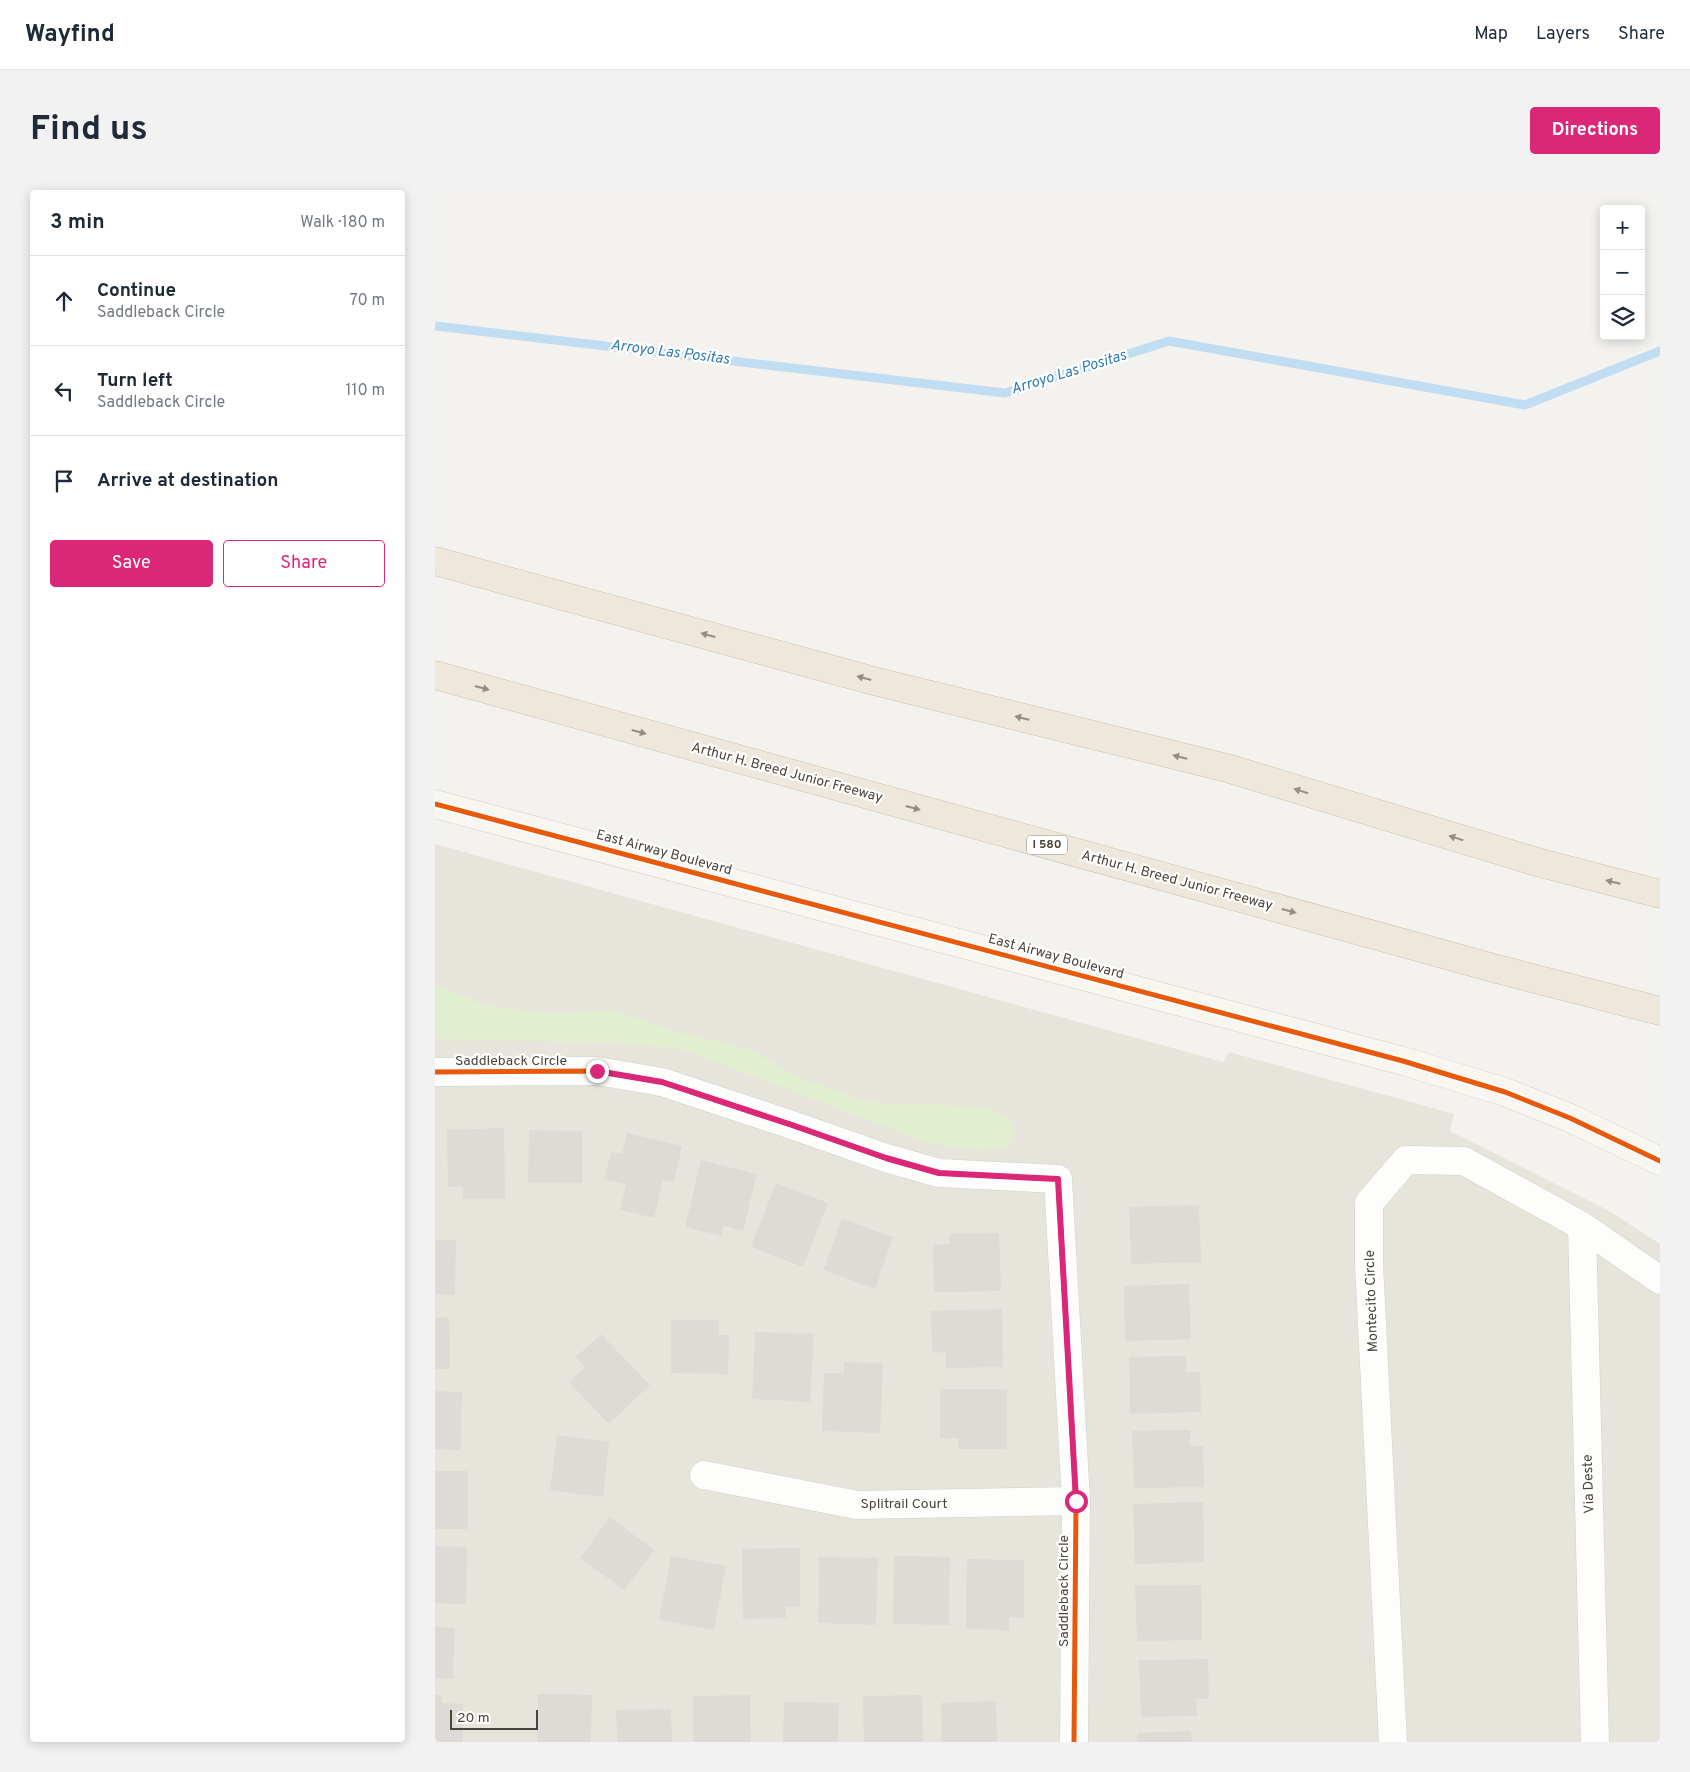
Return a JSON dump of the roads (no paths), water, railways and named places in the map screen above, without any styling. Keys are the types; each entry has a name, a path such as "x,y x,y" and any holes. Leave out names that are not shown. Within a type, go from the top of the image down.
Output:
{"highway":[{"path":"435,561 874,681 1227,768 1537,862 1660,894"},
{"name":"Arthur H. Breed Junior Freeway","path":"435,675 1497,969 1660,1011"}],"main road":[{"name":"East Airway Boulevard","path":"435,804 894,925 1474,1082 1570,1118 1660,1161"}],"street":[{"name":"Saddleback Circle","path":"435,1072 597,1071 662,1082 886,1158 939,1173 1058,1179 1076,1501 1074,1742"},
{"name":"Montecito Circle","path":"1393,1742 1369,1264 1369,1203 1406,1160 1464,1161 1582,1226 1660,1280"},
{"name":"Via Deste","path":"1582,1226 1595,1742"},
{"name":"Splitrail Court","path":"704,1475 857,1505 1076,1501"}],"waterway":[{"name":"Arroyo Las Positas","path":"435,326 1005,393 1169,341 1525,405 1660,351"}]}
